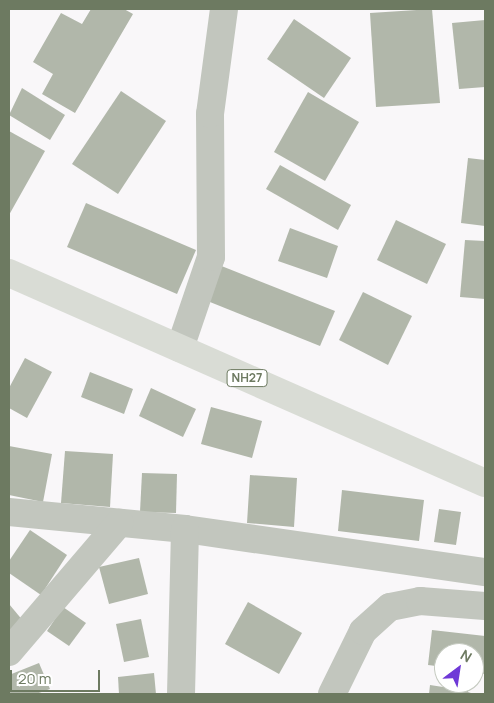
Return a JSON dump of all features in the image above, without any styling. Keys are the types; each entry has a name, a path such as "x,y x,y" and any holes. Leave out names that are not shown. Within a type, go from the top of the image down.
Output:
{"highway":[{"name":"NH27","path":"9,273 485,480"}],"street":[{"path":"180,348 211,257 210,114 224,9"},
{"path":"9,512 185,529 485,572"},
{"path":"9,652 119,523"},
{"path":"180,694 185,529"},
{"path":"332,694 363,631 390,607 420,601 485,606"}],"building":[{"path":"91,9 124,9 133,14 75,113 42,94 53,74 33,62 61,13 82,24"},
{"path":"432,9 440,103 376,107 370,13"},
{"path":"294,19 351,58 324,98 267,59"},
{"path":"485,20 485,87 459,89 452,23"},
{"path":"22,88 65,115 50,140 9,115"},
{"path":"121,91 166,121 118,194 72,164"},
{"path":"308,92 359,122 325,181 274,152"},
{"path":"9,131 45,151 9,215"},
{"path":"468,158 485,160 485,226 461,223"},
{"path":"280,165 351,205 338,230 266,189"},
{"path":"86,203 196,250 177,294 67,247"},
{"path":"396,220 446,244 427,284 377,260"},
{"path":"290,228 338,246 327,278 278,261"},
{"path":"465,240 485,241 485,299 460,297"},
{"path":"219,265 335,311 320,346 205,300"},
{"path":"363,292 412,316 388,365 339,340"},
{"path":"25,358 52,372 27,418 9,408 9,388"},
{"path":"90,372 133,389 124,414 81,397"},
{"path":"151,388 196,409 183,437 139,416"},
{"path":"211,407 262,421 252,458 201,444"},
{"path":"9,446 52,454 43,502 9,495"},
{"path":"65,451 113,454 110,507 61,503"},
{"path":"142,473 177,474 176,513 140,512"},
{"path":"250,475 297,478 294,527 247,523"},
{"path":"342,490 424,500 419,541 338,531"},
{"path":"439,509 461,512 456,545 434,542"},
{"path":"30,530 67,555 41,595 9,573 9,561"},
{"path":"139,558 148,594 109,604 99,567"},
{"path":"248,602 302,633 279,674 225,644"},
{"path":"9,604 29,628 9,645"},
{"path":"63,607 86,623 69,646 47,631"},
{"path":"141,619 149,657 124,662 116,624"},
{"path":"432,630 485,636 485,674 484,643 434,643 434,666 428,665"},
{"path":"39,663 50,689 36,694 9,694 9,675"},
{"path":"154,673 156,694 119,694 118,677"},
{"path":"430,685 434,686 434,693 474,694 429,694"}]}
